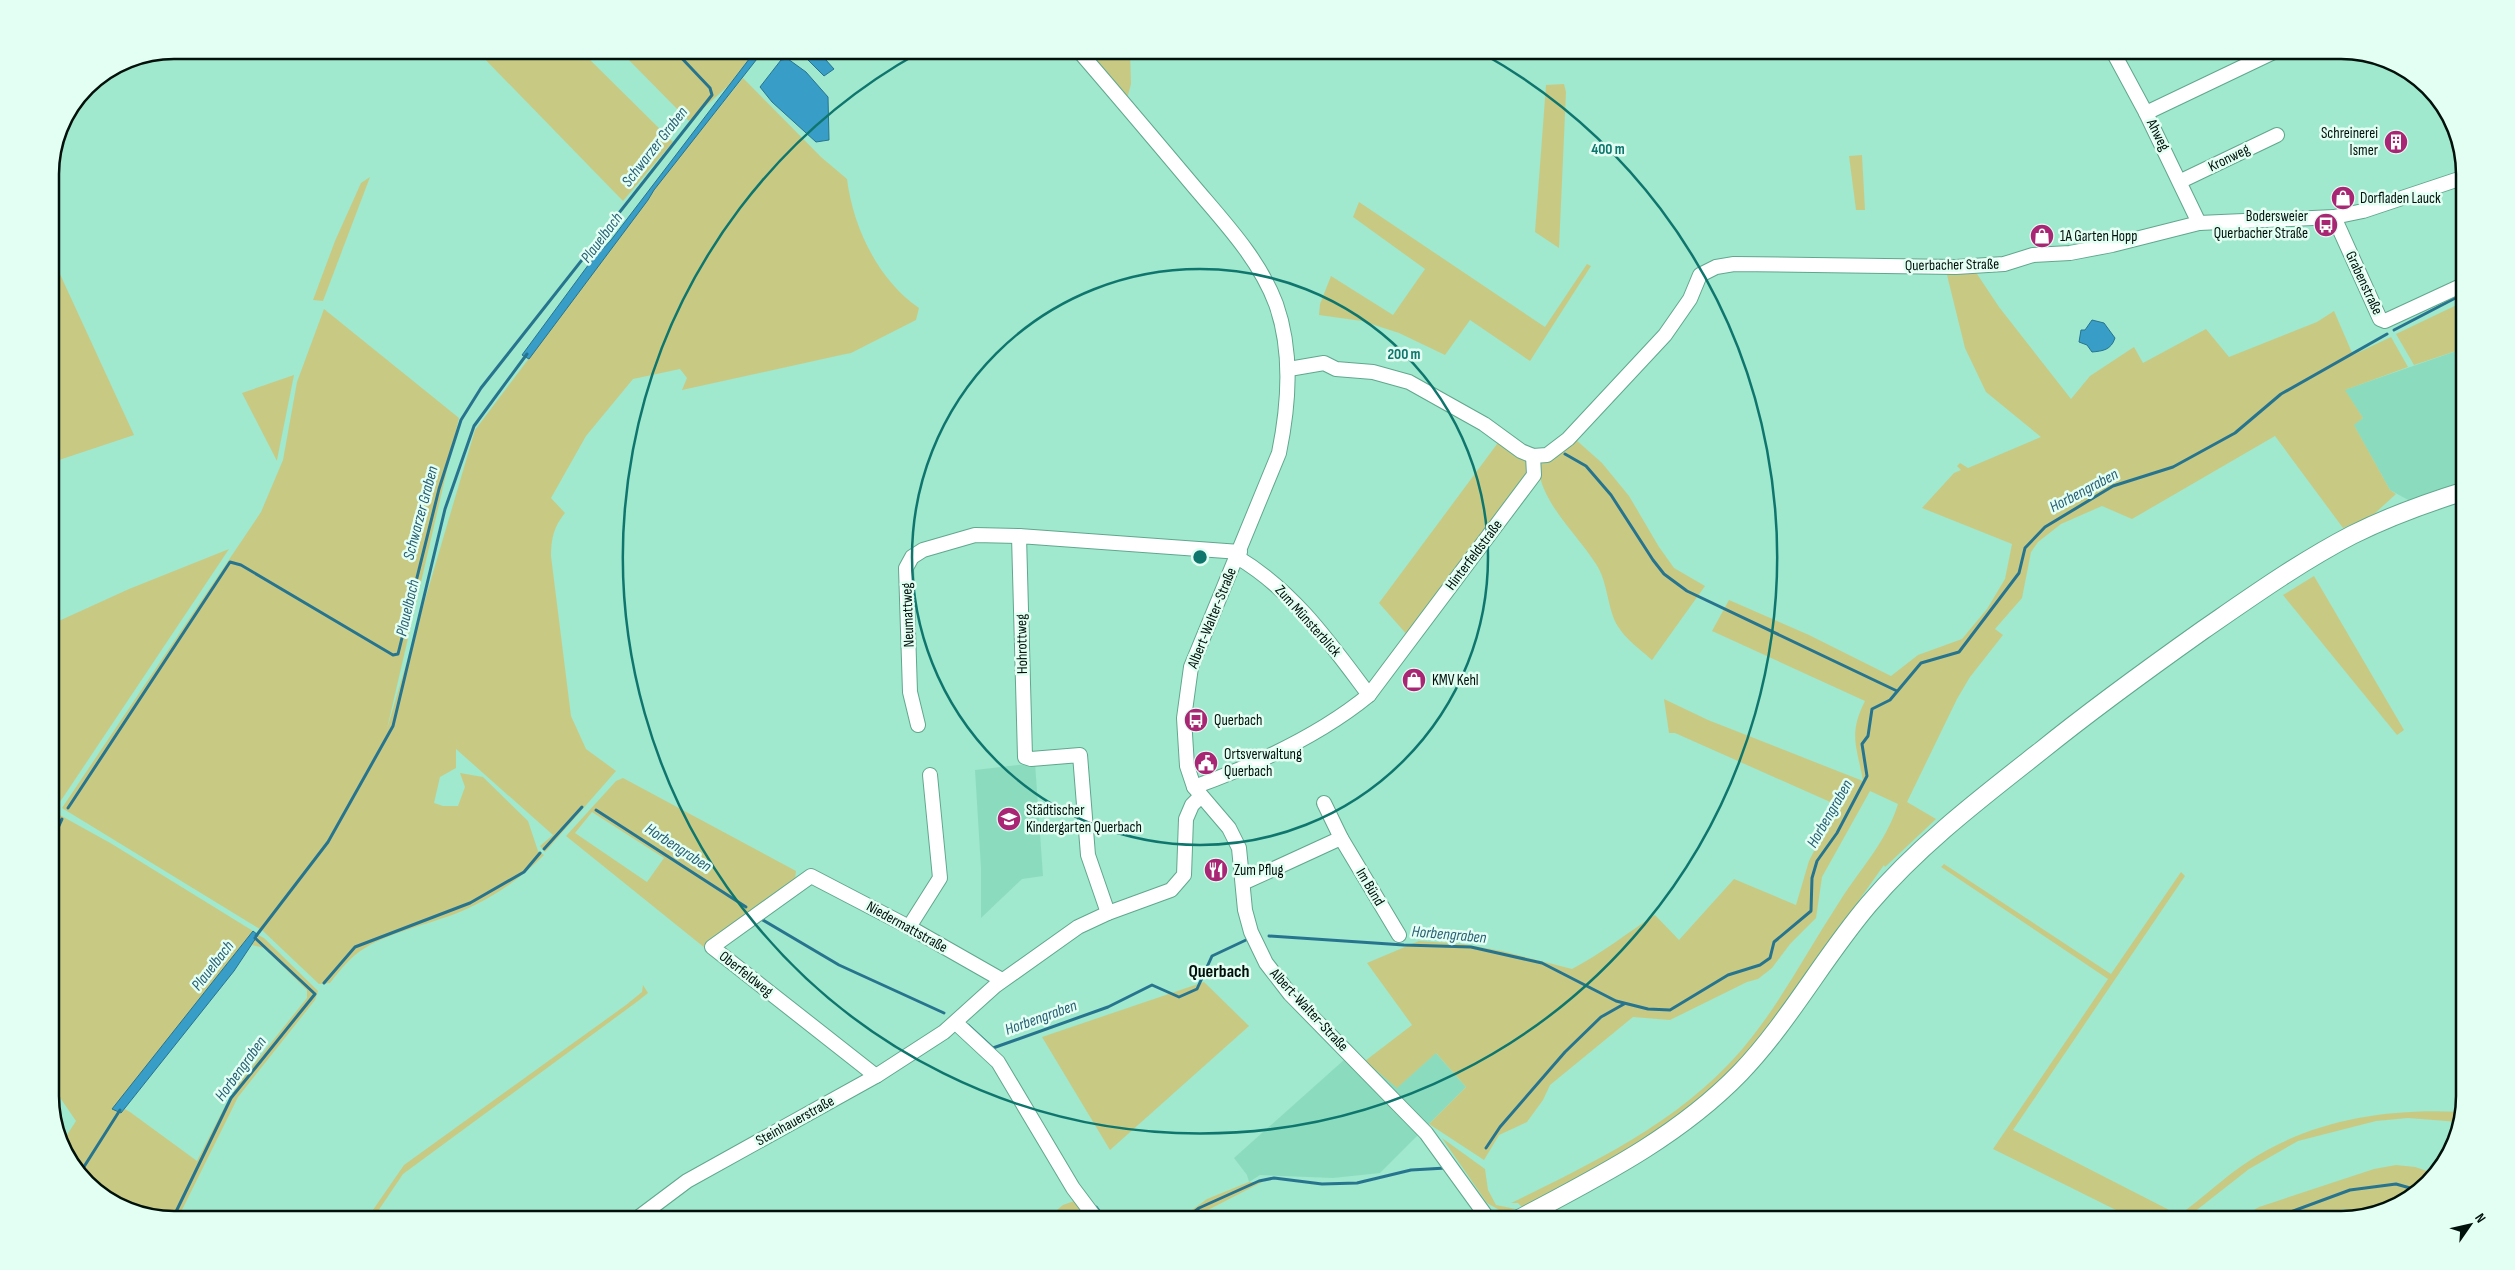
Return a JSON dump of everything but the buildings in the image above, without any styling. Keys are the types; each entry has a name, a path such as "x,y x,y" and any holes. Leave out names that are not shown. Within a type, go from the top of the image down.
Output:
{"main road":[{"path":"1534,1211 1625,1162 1665,1136 1739,1074 1765,1044 1869,904 1921,850 1975,803 2116,691 2286,574 2350,536 2426,503 2456,494"}],"street":[{"name":"Albert-Walter-Straße","path":"1086,59 1218,216 1253,261 1276,303 1289,369 1286,420 1280,454 1190,667 1184,718 1187,766 1197,792 1229,828 1238,848 1245,910 1251,932 1266,963 1290,994 1431,1139 1483,1211"},
{"name":"Ahweg","path":"2117,59 2181,181 2200,223"},
{"path":"2146,113 2259,59"},
{"name":"Kronweg","path":"2181,181 2277,136"},
{"name":"Querbacher Straße","path":"1532,456 1547,454 1568,439 1665,335 1690,299 1700,275 1716,267 1734,264 1956,267 2004,264 2033,255 2070,253 2112,245 2200,223 2334,217 2363,211 2456,180"},
{"name":"Grabenstraße","path":"2334,217 2380,319 2384,321 2456,288"},
{"path":"1289,369 1324,363 1336,369 1373,372 1409,382 1484,424 1520,451 1532,456"},
{"name":"Hinterfeldstraße","path":"1197,792 1286,748 1351,710 1369,695 1534,475 1532,456"},
{"name":"Neumattweg","path":"918,725 910,692 906,568 912,557 923,550 975,535 1019,536"},
{"path":"1019,536 1238,554"},
{"name":"Hohrottweg","path":"1019,536 1025,757 1031,759 1080,755 1088,855 1108,913"},
{"name":"Zum Münsterblick","path":"1238,554 1284,590 1311,619 1369,695"},
{"path":"909,927 940,878 930,774"},
{"name":"Steinhauerstraße","path":"647,1211 688,1181 876,1076 956,1022 1002,980 1078,927 1108,913 1171,890 1184,875 1186,819 1197,792"},
{"name":"Im Bünd","path":"1324,803 1341,838 1399,935"},
{"path":"1243,883 1341,838"},
{"name":"Niedermattstraße","path":"811,876 909,927 1002,980"},
{"name":"Oberfeldweg","path":"811,876 712,947 876,1076"},
{"path":"956,1022 998,1062 1039,1134 1073,1188 1090,1211"}],"shaded area":[{"path":"485,59 589,59 673,142 623,201"},
{"path":"628,59 749,59 727,87 689,121"},
{"path":"1094,59 1130,59 1131,84 1127,99"},
{"path":"743,78 821,157 847,179 855,215 870,251 891,283 919,308 916,320 851,353 682,390 687,378 680,369 633,379 586,436 551,498 565,513 554,533 551,556 571,716 586,749 616,771 545,852 540,846 553,835 456,749 456,768 440,777 434,803 443,806 458,806 465,787 460,773 483,777 528,821 538,851 544,855 516,880 485,900 462,911 375,942 350,959 330,983 319,984 263,931 62,808 261,512 283,460 297,382 324,309 459,418 387,729 475,430 648,200 653,190"},
{"path":"1564,84 1566,92 1559,248 1535,232 1546,85"},
{"path":"1862,155 1865,210 1856,210 1849,156"},
{"path":"370,177 323,301 313,300 335,241 361,183"},
{"path":"1359,202 1545,327 1587,264 1591,266 1530,361 1470,320 1445,355 1399,333 1362,321 1319,315 1320,304 1331,276 1393,315 1425,269 1353,217"},
{"path":"1946,271 1975,271 1999,307 2071,399 2090,376 2134,347 2143,363 2206,329 2229,357 2317,322 2334,311 2353,355 2391,337 2408,367 2345,390 2363,418 2354,425 2390,490 2396,494 2372,516 2343,528 2275,436 2132,519 2102,506 2061,524 2038,542 2031,552 2022,598 1995,629 2003,635 1970,677 1957,699 1907,802 1936,819 1885,867 1884,865 1852,910 1855,915 1761,1042 1696,1106 1613,1160 1522,1207 1518,1203 1511,1203 1610,1153 1641,1134 1701,1091 1727,1065 1752,1037 1775,1005 1838,904 1887,831 1898,804 1870,791 1822,877 1816,918 1790,944 1772,968 1758,979 1747,982 1670,1020 1633,1017 1550,1085 1543,1100 1527,1122 1499,1135 1484,1160 1429,1124 1466,1087 1436,1053 1397,1088 1365,1061 1412,1025 1367,963 1419,941 1463,944 1502,951 1572,969 1604,950 1655,915 1679,940 1734,879 1796,905 1809,861 1837,805 1675,733 1669,733 1664,699 1708,720 1863,781 1855,732 1865,701 1712,631 1729,600 1809,635 1891,676 1918,655 1962,639 1987,609 2005,579 2012,544 1922,508 1954,473 1961,470 1957,466 1960,463 1968,468 2041,437 1986,392 1965,348"},
{"path":"59,272 134,435 59,460"},
{"path":"2456,305 2456,351 2414,365 2396,334"},
{"path":"2456,351 2456,488 2410,501 2390,490 2353,424 2363,418 2344,390"},
{"path":"294,375 277,460 277,461 242,393"},
{"path":"1575,439 1602,463 1629,496 1659,547 1674,568 1705,586 1652,660 1629,640 1617,625 1600,571 1553,506 1541,481 1538,467 1543,461"},
{"path":"1500,440 1524,459 1527,477 1409,637 1379,603"},
{"path":"229,549 59,802 59,621 129,589"},
{"path":"2314,576 2404,730 2397,735 2283,595"},
{"name":"Städtischer Kindergarten Querbach","path":"1035,763 1043,876 1022,879 981,918 981,868 975,770"},
{"path":"623,778 796,871 795,879 705,948 566,836 616,781","holes":["592,812 664,858 647,882 575,833"]},
{"path":"59,815 112,844 253,931 113,1109 121,1113 125,1109 130,1112 197,1161 239,1083 307,998 307,990 264,948 252,945 258,935 264,938 318,991 315,1000 238,1097 181,1211 166,1211 137,1205 110,1192 98,1183 78,1160 66,1136 76,1121 59,1096"},
{"path":"1944,864 2111,974 2181,872 2185,876 2013,1130 2171,1211 2118,1211 1993,1149 2108,979 1941,867"},
{"path":"1204,982 1249,1026 1110,1150 1042,1037"},
{"path":"643,985 648,993 638,1001 403,1174 378,1211 372,1211 404,1165 642,992"},
{"path":"1435,1052 1466,1087 1380,1173 1333,1178 1260,1175 1249,1182 1247,1175 1234,1158 1345,1059 1365,1061"},
{"path":"2405,1112 2455,1112 2453,1122 2408,1118 2376,1121 2298,1141 2249,1169 2195,1211 2185,1211 2249,1161 2298,1135 2324,1126 2378,1115"},
{"path":"1442,1138 1485,1169 1488,1190 1496,1205 1516,1209 1501,1211 1487,1203"},
{"path":"2396,1165 2415,1167 2428,1171 2405,1192 2371,1207 2337,1211 2252,1211 2259,1207 2374,1169"},
{"path":"1249,1182 1262,1182 1206,1211 1190,1211 1207,1199"},
{"path":"1077,1200 1085,1211 1056,1211 1063,1205"}],"water":[{"path":"749,59 757,59 654,190 529,359 522,355 589,264 611,240"},
{"path":"788,59 806,72 828,97 829,140 816,142 772,102 760,87 781,60"},
{"path":"825,59 834,69 824,76 808,60"},
{"path":"2092,320 2104,323 2115,338 2106,349 2092,352 2087,345 2079,342 2081,330 2085,330"},
{"path":"253,931 258,935 234,971 121,1113 112,1109"}],"waterway":[{"name":"Schwarzer Graben","path":"68,808 230,562 241,565 393,655 398,654 439,489 461,420 481,388 712,95 710,88 683,59"},
{"name":"Horbengraben","path":"2394,330 2456,298"},
{"name":"Horbengraben","path":"1269,936 1404,945 1471,947 1542,963 1616,1001 1648,1009 1670,1010 1728,975 1760,965 1770,958 1774,942 1811,911 1812,878 1817,861 1837,833 1867,776 1862,744 1868,736 1872,709 1890,700 1921,663 1959,652 2019,573 2025,548 2045,527 2113,486 2173,467 2235,433 2281,394 2387,334"},
{"name":"Plauelbach","path":"256,936 328,842 393,726 445,509 474,426 527,354"},
{"path":"1565,454 1586,466 1611,495 1664,574 1687,591 1897,691"},
{"name":"Horbengraben","path":"544,849 582,807"},
{"name":"Horbengraben","path":"596,810 746,907"},
{"name":"Schwarzer Graben","path":"59,826 62,819"},
{"name":"Horbengraben","path":"324,983 355,947 470,903 524,872 540,853"},
{"name":"Horbengraben","path":"761,919 839,965 944,1013"},
{"name":"Horbengraben","path":"176,1211 231,1098 315,994 255,938"},
{"name":"Horbengraben","path":"968,1025 993,1048 1108,1007 1152,985 1179,997 1197,989 1212,956 1246,940"},
{"path":"1486,1148 1500,1127 1565,1052 1601,1017 1624,1004"},
{"name":"Plauelbach","path":"84,1167 120,1110"},
{"path":"1195,1211 1259,1181 1274,1178 1322,1184 1357,1183 1411,1170 1446,1168"},
{"path":"2293,1211 2350,1190 2396,1184 2410,1188"},
{"path":"1096,1207 1099,1211"}],"place":[{"name":"Schreinerei Ismer","path":"2396,142"},
{"name":"Dorfladen Lauck","path":"2343,198"},
{"name":"Bodersweier Querbacher Straße","path":"2326,225"},
{"name":"1A Garten Hopp","path":"2042,236"},
{"name":"KMV Kehl","path":"1414,680"},
{"name":"Querbach","path":"1196,720"},
{"name":"Ortsverwaltung Querbach","path":"1206,763"},
{"name":"Städtischer Kindergarten Querbach","path":"1009,819"},
{"name":"Zum Pflug","path":"1216,870"}],"district":[{"name":"Querbach","path":"1219,971"}]}
